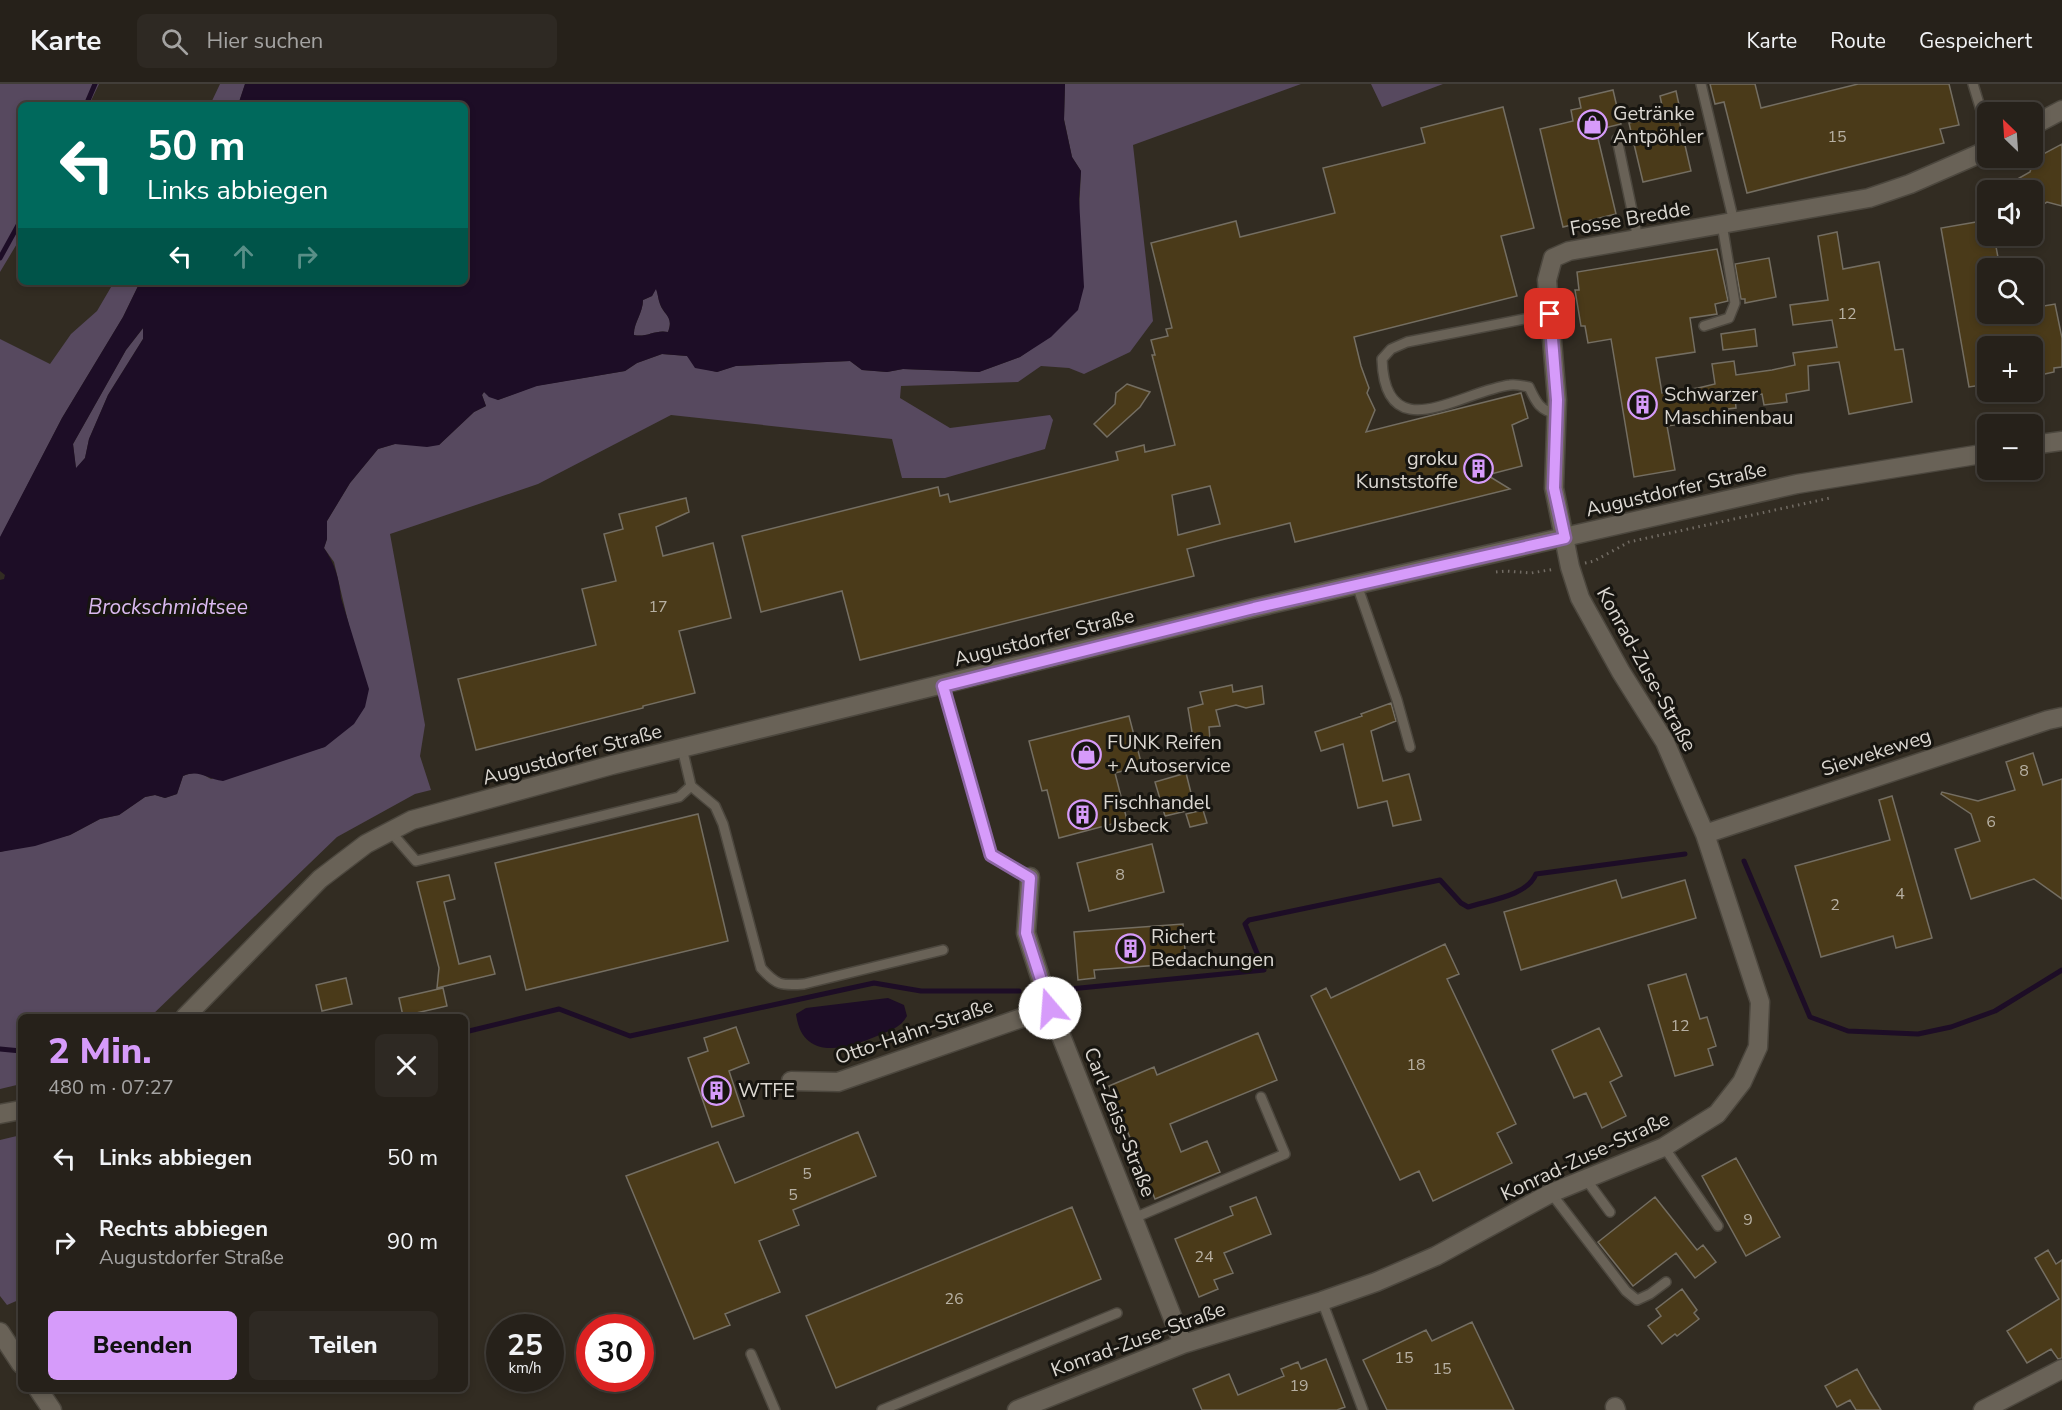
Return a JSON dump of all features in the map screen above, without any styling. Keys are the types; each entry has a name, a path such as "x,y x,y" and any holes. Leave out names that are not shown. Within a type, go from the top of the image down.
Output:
{"street":[{"path":"2043,120 2062,110"},
{"name":"Fosse Bredde","path":"1565,538 1554,488 1557,413 1547,280 1553,258 1569,251 1869,198 1910,184 1977,155"},
{"path":"2043,444 2062,441"},
{"name":"Augustdorfer Straße","path":"188,1014 320,879 366,844 423,817 682,748 943,686 1254,608 1797,484 1977,455"},
{"name":"Konrad-Zuse-Straße","path":"1017,1410 1183,1344 1322,1301 1436,1256 1551,1193 1664,1147 1717,1114 1742,1082 1758,1047 1760,1002 1705,834 1665,742 1621,672 1580,598 1570,567 1565,538"},
{"name":"Siewekeweg","path":"1705,834 2062,717"},
{"name":"Carl-Zeiss-Straße","path":"1030,878 1026,933 1050,1008 1183,1344"},
{"name":"Otto-Hahn-Straße","path":"791,1081 838,1082 1050,1008"},
{"path":"0,1114 18,1111"},
{"path":"0,1332 18,1359"},
{"path":"1983,1410 2062,1369"},
{"path":"40,1392 52,1410"}],"lane":[{"path":"1701,84 1728,223 1735,303 1729,318 1704,326"},
{"path":"1973,84 1979,102"},
{"path":"1617,139 1638,239"},
{"path":"1550,314 1407,342 1390,349 1382,359 1382,376 1388,392 1400,407 1412,411 1439,407 1511,384 1529,387 1547,413 1557,413"},
{"path":"1357,585 1397,700 1410,747"},
{"path":"943,686 991,855 1030,878"},
{"path":"682,748 690,786 715,806 719,815 761,968 773,982 788,986 804,984 943,950"},
{"path":"390,831 416,861 679,797 690,786"},
{"path":"1134,1218 1285,1154 1261,1097"},
{"path":"1664,1147 1718,1226"},
{"path":"1585,1178 1610,1212"},
{"path":"1551,1193 1637,1300 1666,1282"},
{"path":"1322,1301 1363,1410"},
{"path":"882,1410 896,1407 1117,1313"},
{"path":"751,1354 775,1410"}],"path":[{"path":"1570,567 1594,561 1629,543 1835,497"}],"shaded area":[{"path":"0,84 99,84 90,102 18,102 18,242 0,272"},
{"path":"220,84 245,84 239,102 211,102"},
{"path":"1065,84 1301,84 1133,145 1153,321 1130,352 1084,374 1069,368 1041,366 1018,382 901,386 900,398 950,428 1050,415 1053,420 1045,449 945,478 902,478 892,439 671,415 538,484 390,534 425,725 420,756 431,790 415,794 337,837 153,1014 18,1014 18,1085 0,1089 0,852 70,835 100,819 119,815 145,797 155,795 165,798 177,794 183,776 187,774 197,773 211,779 324,747 350,630 334,562 324,548 327,539 327,521 350,483 378,449 395,444 439,445 474,412 486,406 482,395 484,392 498,400 535,386 625,371 637,363 662,354 687,356 709,370 717,372 735,366 850,361 862,370 979,372 1020,357 1030,350 1079,212 1081,171 1072,157 1064,119"},
{"path":"1371,84 1443,84 1382,107"},
{"path":"112,285 139,285 123,317 62,418 0,538 0,339 50,364 71,334 97,311"},
{"path":"656,288 660,304 670,322 668,332 634,335 643,300 652,296"},
{"path":"144,327 143,339 108,395 89,439 85,458 76,469 73,444 126,350"},
{"path":"18,1136 18,1300 7,1305 0,1296 0,1140"}],"water":[{"name":"Brockschmidtsee","path":"245,84 1065,84 1064,120 1072,157 1081,171 1079,199 1084,287 1078,310 1051,337 1020,357 979,372 862,370 850,361 736,366 717,372 695,368 687,356 662,354 637,363 625,371 537,386 498,400 489,397 484,392 482,395 486,406 474,412 439,445 427,447 395,444 378,449 350,483 327,521 327,539 324,548 336,571 341,598 369,689 365,707 354,724 325,747 223,781 198,774 189,774 183,776 177,794 165,798 155,795 145,797 119,815 100,819 70,835 35,846 0,852 0,580 4,579 5,575 0,571 0,537 62,418 123,317 139,285 468,285 468,102 239,102","holes":["656,289 660,304 669,319 668,332 634,335 643,300 652,296","143,328 143,339 108,395 89,439 85,458 76,468 73,444 126,350"]},
{"path":"888,998 904,1005 907,1016 901,1023 894,1029 865,1041 839,1048 816,1045 807,1039 800,1029 796,1014 806,1008"}],"building":[{"path":"1710,84 1755,84 1761,108 1858,84 1949,84 1959,125 1940,129 1944,143 1747,193 1724,102 1715,104"},
{"path":"1613,90 1621,124 1596,130 1616,214 1563,227 1540,129 1573,121 1571,110 1581,108 1579,98"},
{"path":"1676,91 1681,114 1678,115 1691,171 1643,182 1629,123 1664,115 1660,96"},
{"path":"1503,107 1534,228 1501,236 1517,296 1354,337 1369,388 1367,393 1375,410 1366,432 1521,393 1528,418 1512,425 1522,466 1487,475 1510,489 1295,542 1290,523 1225,539 1187,549 1194,576 860,660 842,591 761,612 742,536 938,487 940,496 948,494 950,502 1118,460 1116,452 1144,445 1145,452 1175,445 1152,355 1155,355 1151,340 1168,336 1166,329 1172,328 1151,243 1236,221 1240,237 1335,213 1323,168 1425,143 1421,128","holes":["1210,486 1220,524 1178,535 1172,495"]},
{"path":"2062,144 2062,206 2047,202 2043,204 2043,180 2016,180 2030,172 2031,168 2043,168 2043,154"},
{"path":"1977,222 1977,246 1996,246 1998,258 1977,258 1977,324 2043,324 2043,306 2055,304 2062,338 2062,367 2054,368 2054,372 2043,374 2043,336 1977,336 1977,386 1969,387 1941,228"},
{"path":"1837,232 1843,269 1879,262 1895,350 1903,349 1912,402 1849,414 1839,362 1808,366 1809,390 1786,394 1787,402 1764,405 1762,394 1735,397 1736,408 1728,409 1729,423 1715,425 1714,419 1667,426 1675,470 1634,477 1611,339 1588,343 1585,326 1581,326 1575,290 1579,290 1577,272 1717,249 1728,301 1715,304 1717,314 1690,318 1695,352 1656,358 1662,393 1698,388 1715,384 1712,364 1734,361 1736,375 1795,365 1793,353 1837,347 1832,320 1793,325 1790,305 1828,300 1818,236"},
{"path":"1769,258 1776,297 1745,303 1745,299 1741,299 1735,264"},
{"path":"1755,329 1757,346 1723,350 1721,334"},
{"path":"1127,384 1150,392 1140,407 1107,437 1094,424 1115,404 1116,393"},
{"path":"686,498 689,512 656,527 663,556 713,543 731,618 679,631 695,693 476,750 458,679 596,645 582,589 616,581 604,534 623,529 619,514"},
{"path":"1232,685 1233,692 1262,686 1264,704 1246,708 1236,705 1216,710 1220,726 1209,727 1210,740 1194,744 1188,708 1203,704 1200,692"},
{"path":"1391,703 1396,721 1371,731 1383,781 1409,774 1421,820 1393,826 1387,801 1358,808 1343,744 1321,751 1315,732 1362,716 1361,714"},
{"name":"FUNK Reifen + Autoservice","path":"1129,716 1142,766 1115,773 1127,820 1059,838 1047,790 1042,791 1029,741"},
{"path":"2033,753 2043,785 2062,779 2062,899 2034,879 1971,899 1955,849 1980,841 1971,814 1941,794 1942,792 1978,801 2015,790 2006,762"},
{"path":"1186,773 1195,809 1165,816 1155,782"},
{"path":"1892,796 1932,938 1896,948 1893,936 1821,957 1795,866 1890,840 1879,800"},
{"path":"1203,810 1207,823 1190,827 1186,814"},
{"path":"698,814 728,941 526,990 495,863"},
{"path":"1152,844 1164,892 1089,911 1077,863"},
{"path":"449,875 455,899 444,902 459,964 490,956 495,974 437,988 439,968 417,882"},
{"path":"1616,880 1622,898 1685,880 1696,918 1521,970 1504,912"},
{"name":"Richert Bedachungen","path":"1183,924 1186,963 1094,970 1095,978 1078,980 1074,932"},
{"path":"1445,944 1459,974 1447,979 1516,1124 1497,1133 1512,1163 1433,1201 1419,1171 1400,1180 1311,996 1326,988 1331,998"},
{"path":"1686,974 1700,1019 1707,1017 1716,1046 1708,1049 1713,1065 1675,1076 1648,985"},
{"path":"346,978 352,1004 322,1011 316,985"},
{"path":"443,988 447,1006 403,1014 399,998"},
{"path":"736,1027 749,1063 729,1071 744,1116 712,1127 688,1058 708,1051 704,1038"},
{"path":"1599,1028 1622,1076 1610,1082 1626,1116 1602,1128 1586,1093 1574,1098 1552,1050"},
{"path":"1258,1033 1277,1080 1170,1124 1181,1152 1207,1141 1220,1172 1155,1199 1109,1086 1154,1067 1157,1075"},
{"path":"858,1132 876,1176 793,1210 799,1225 759,1241 780,1292 725,1314 730,1325 694,1339 626,1176 718,1142 735,1183"},
{"path":"1736,1158 1780,1237 1746,1256 1702,1176"},
{"path":"1256,1197 1271,1234 1224,1253 1233,1273 1214,1280 1218,1289 1199,1297 1175,1239 1233,1215 1230,1207"},
{"path":"1655,1197 1697,1250 1703,1245 1716,1262 1695,1278 1676,1253 1633,1286 1598,1242"},
{"path":"1072,1207 1101,1279 836,1388 806,1316"},
{"path":"2048,1250 2056,1264 2062,1260 2062,1358 2058,1359 2051,1349 2027,1363 2007,1331 2059,1299 2035,1258"},
{"path":"1682,1289 1697,1310 1694,1313 1699,1319 1662,1344 1648,1326 1661,1316 1656,1309"},
{"path":"1472,1322 1514,1410 1387,1410 1363,1360 1426,1330 1432,1341"},
{"path":"1326,1359 1345,1407 1337,1410 1202,1410 1193,1389 1229,1374 1238,1395 1284,1376 1281,1369 1298,1362 1301,1369"},
{"path":"1857,1369 1881,1410 1856,1410 1850,1400 1837,1407 1825,1386"}],"waterway":[{"path":"87,102 95,84"},
{"path":"0,258 18,225"},
{"path":"1070,989 1264,970 1245,924 1249,920 1440,880 1461,903 1468,907 1516,892 1525,887 1536,874 1685,854"},
{"path":"1744,861 1810,1017 1848,1031 1918,1034 1951,1027 1995,1011 2062,970"},
{"path":"468,1031 559,1009 630,1036 874,983 921,991 1019,991"},
{"path":"0,1049 18,1051"}],"place":[{"name":"Getränke Antpöhler","path":"1592,125"},
{"name":"Schwarzer Maschinenbau","path":"1643,405"},
{"name":"groku Kunststoffe","path":"1479,469"},
{"name":"FUNK Reifen + Autoservice","path":"1086,754"},
{"name":"Fischhandel Usbeck","path":"1082,814"},
{"name":"Richert Bedachungen","path":"1130,948"},
{"name":"WTFE","path":"717,1090"}],"route":[{"path":"1050,1008 1026,933 1030,878 991,855 943,686 1254,608 1565,538 1554,488 1557,400 1550,314"}]}
